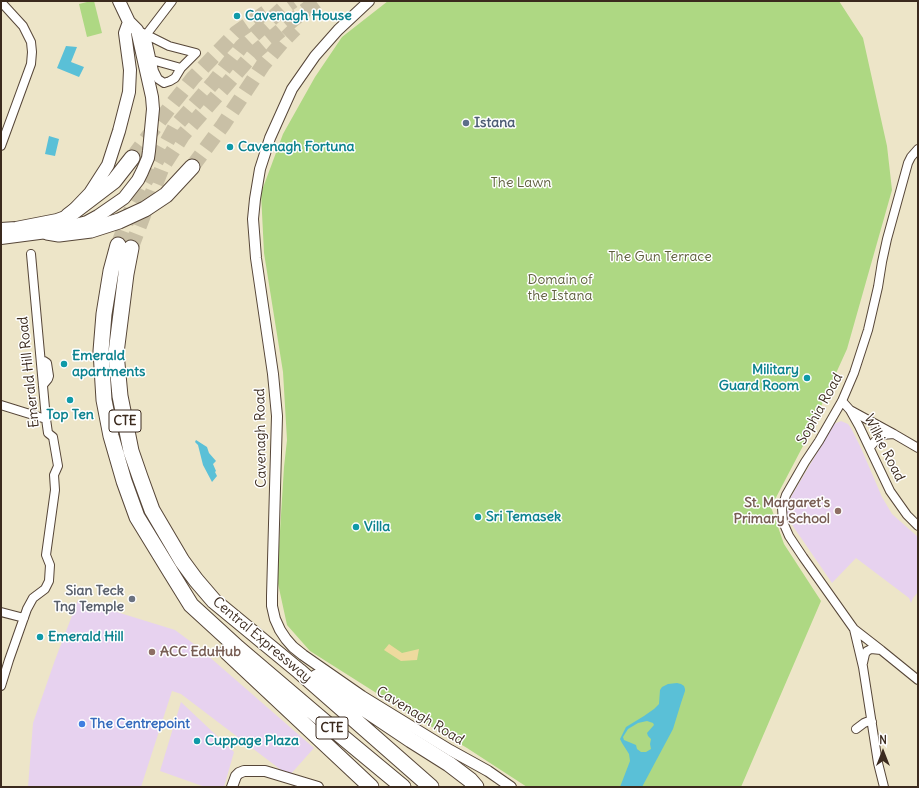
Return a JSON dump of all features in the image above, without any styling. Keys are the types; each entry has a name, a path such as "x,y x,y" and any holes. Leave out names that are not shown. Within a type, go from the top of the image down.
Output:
{"highway":[{"path":"68,216 114,181 132,158"},
{"path":"47,232 59,234 91,230 119,221 146,209 166,195 192,167"},
{"name":"Central Expressway","path":"403,787 238,648 192,605 137,517 124,481 111,436 104,400 101,351 104,314 111,271 125,247 126,274 116,352 120,396 132,451 152,510 182,561 214,601 299,671 431,786"},
{"path":"192,605 219,644 371,787"},
{"path":"299,671 317,676 449,764 473,785"}],"main road":[{"path":"1,238 47,232 87,222 124,198 138,180 145,166 149,151 153,109 149,81 134,30 119,1"},
{"path":"1,229 16,228 57,220 68,216 90,193 108,165 120,131 129,92 134,30"}],"street":[{"path":"134,30 172,1"},
{"name":"Cavenagh Road","path":"369,1 338,30 319,51 292,89 268,144 260,169 255,199 253,219 255,244 273,374 277,416 272,606 275,619 280,630 293,647 303,655 362,696 450,750 488,771 511,787"},
{"path":"1,2 23,26 30,42 32,52 30,64 1,146"},
{"path":"134,30 169,46 196,53 181,68 175,78 164,83 158,79 154,71 152,60 134,30"},
{"path":"152,60 181,68"},
{"name":"Sophia Road","path":"918,149 908,163 887,239 878,287 865,341 853,377 819,441 786,495 782,508 783,522 789,536 854,629 918,680"},
{"name":"Emerald Hill Road","path":"1,686 27,609 33,598 45,590 49,581 50,565 46,555 55,490 54,475 58,466 54,437 48,433 46,419 31,254"},
{"name":"Wilkie Road","path":"842,400 850,410 870,447 890,491 907,515 918,526"},
{"path":"1,405 46,419"},
{"path":"850,410 918,448"},
{"path":"870,447 882,436 894,434"},
{"path":"1,612 24,618"},
{"path":"854,629 863,666 878,763 884,787"},
{"path":"863,666 867,651 871,649 884,652"},
{"path":"856,729 864,723 869,721 872,722"},
{"path":"232,787 236,776 244,771 264,771 318,787"}],"shaded area":[{"name":"St. Margaret's Primary School","path":"841,421 848,424 851,428 882,497 892,514 918,537 918,592 911,603 909,598 856,558 832,583 786,516 785,507 834,424"},
{"path":"78,600 175,630 198,647 314,748 289,776 181,694 172,691 141,787 28,787 33,723"},
{"name":"Cuppage Plaza","path":"181,702 234,752 224,787 205,787 160,771"}],"green space":[{"path":"94,1 102,33 87,37 79,4"},
{"name":"Domain of the Istana","path":"388,1 839,1 863,38 887,146 892,190 847,349 803,446 771,507 784,544 821,601 741,787 527,787 310,651 287,625 277,579 287,440 283,372 264,253 261,193 283,134 315,77 342,37"}],"sand":[{"path":"389,644 402,653 419,649 417,660 401,661 384,650"}],"water":[{"path":"66,46 77,47 71,62 84,67 79,77 57,68"},
{"path":"49,136 59,139 55,156 45,154"},
{"path":"196,440 207,447 209,453 216,461 213,464 217,476 212,482 203,465 198,445 195,442"},
{"path":"668,684 681,684 685,689 673,729 642,787 620,787 630,761 629,754 620,739 626,727 644,716 659,704 660,690","holes":["647,721 653,723 654,725 647,733 651,739 651,749 646,752 641,752 637,749 636,745 624,740 623,737 628,729 638,723"]}],"tunnel":[{"path":"118,245 134,202 175,127 213,83 241,47 282,9 293,1"},
{"path":"131,248 162,168 183,135 252,55 317,1"},
{"path":"132,158 193,78 236,33 272,8"},
{"path":"192,167 223,125 263,65 295,29"}],"place":[{"name":"Cavenagh House","path":"237,16"},
{"name":"Istana","path":"466,123"},
{"name":"Cavenagh Fortuna","path":"230,147"},
{"name":"Emerald apartments","path":"64,364"},
{"name":"Military Guard Room","path":"807,378"},
{"name":"Top Ten","path":"70,400"},
{"name":"St. Margaret's Primary School","path":"838,511"},
{"name":"Sri Temasek","path":"478,517"},
{"name":"Villa","path":"356,527"},
{"name":"Sian Teck Tng Temple","path":"132,599"},
{"name":"Emerald Hill","path":"40,637"},
{"name":"ACC EduHub","path":"152,652"},
{"name":"The Centrepoint","path":"82,724"},
{"name":"Cuppage Plaza","path":"197,741"}],"park label":[{"name":"The Lawn","path":"521,183"},
{"name":"The Gun Terrace","path":"660,257"}]}
